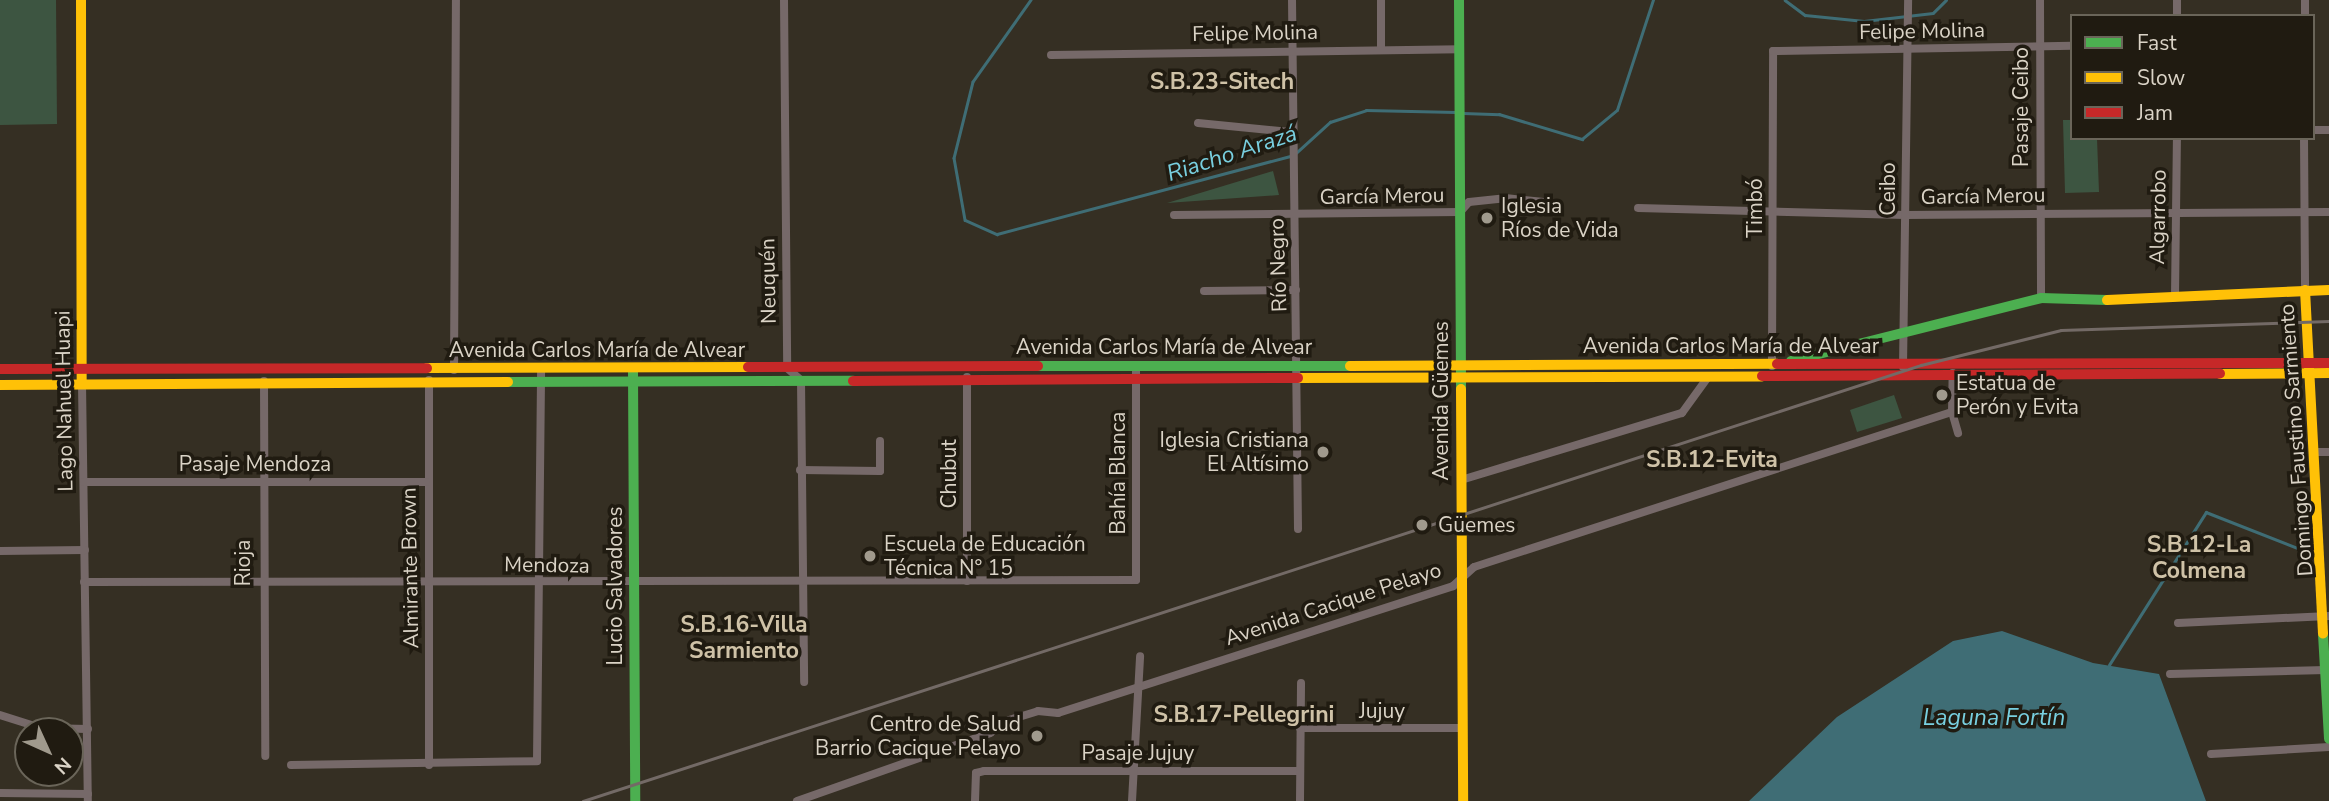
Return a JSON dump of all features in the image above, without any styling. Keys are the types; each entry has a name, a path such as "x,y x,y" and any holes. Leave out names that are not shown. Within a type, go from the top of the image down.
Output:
{"main road":[{"name":"Lago Nahuel Huapi","path":"81,0 82,383"},
{"name":"Avenida Güemes","path":"1459,0 1463,801"},
{"name":"Domingo Faustino Sarmiento","path":"2305,290 2310,368 2324,452 2329,739"},
{"path":"1772,372 1907,332 2041,298 2329,290"},
{"name":"Avenida Carlos María de Alvear","path":"0,385 264,376 633,375 801,380 967,373 1135,371 1772,372 1953,377 2310,368 2329,363"},
{"name":"Avenida Carlos María de Alvear","path":"1460,372 1708,377 1953,364 2310,368 2329,373"},
{"name":"Avenida Carlos María de Alvear","path":"633,375 787,368 967,373"},
{"name":"Avenida Carlos María de Alvear","path":"0,369 82,369 264,376"},
{"name":"Avenida Carlos María de Alvear","path":"429,375 454,370 541,375"},
{"name":"Lucio Salvadores","path":"633,375 635,801"}],"street":[{"path":"454,370 456,0"},
{"name":"Neuquén","path":"784,0 787,368"},
{"name":"Río Negro","path":"1292,0 1290,146 1300,371 1298,529"},
{"path":"1381,0 1381,48"},
{"name":"Pasaje Ceibo","path":"2040,0 2038,212 2041,298"},
{"name":"Ceibo","path":"1906,376 1902,365 1907,332 1907,3"},
{"name":"Felipe Molina","path":"1773,51 2070,46"},
{"name":"Felipe Molina","path":"1051,55 1291,49 1459,49"},
{"name":"Timbó","path":"1772,372 1773,51"},
{"path":"1198,123 1290,132"},
{"name":"Algarrobo","path":"2175,296 2173,210 2177,140"},
{"name":"Domingo Faustino Sarmiento","path":"2304,140 2305,290"},
{"name":"García Merou","path":"1174,215 1294,216 1460,212 1469,202 1505,198 1544,202"},
{"name":"García Merou","path":"1638,208 1905,215 2173,210 2329,212"},
{"path":"1204,291 1296,290"},
{"path":"1953,364 1952,412 1958,433"},
{"path":"787,368 801,380 804,682"},
{"name":"Bahía Blanca","path":"1135,371 1136,580"},
{"name":"Chubut","path":"967,373 967,580"},
{"name":"Almirante Brown","path":"429,375 426,482 429,765"},
{"path":"291,765 529,764 540,752 541,375"},
{"name":"Rioja","path":"264,376 260,581 265,756"},
{"path":"1461,480 1682,413 1708,377"},
{"name":"Lago Nahuel Huapi","path":"82,383 88,798"},
{"name":"Avenida Cacique Pelayo","path":"797,801 990,733 1009,720 1038,710 1058,713 1135,685 1453,586 1474,567 1952,412"},
{"path":"800,470 880,471 880,441"},
{"name":"Pasaje Mendoza","path":"84,482 426,482"},
{"path":"0,551 85,550"},
{"name":"Mendoza","path":"84,582 1136,580"},
{"path":"2178,622 2328,616"},
{"path":"1132,801 1135,685 1140,656"},
{"path":"2170,674 2326,670"},
{"path":"1300,801 1301,683"},
{"path":"0,715 41,728 88,729"},
{"name":"Jujuy","path":"1300,728 1463,728"},
{"path":"2211,754 2329,747"},
{"name":"Pasaje Jujuy","path":"975,801 976,773 1300,771"},
{"path":"0,793 88,798"}],"green space":[{"path":"0,0 56,0 57,124 0,125"},
{"path":"2063,120 2070,120 2070,140 2097,140 2099,192 2065,193"},
{"path":"1273,171 1279,195 1167,203"},
{"path":"1894,395 1902,418 1857,432 1850,410"}],"water":[{"name":"Laguna Fortín","path":"2002,631 2093,663 2159,674 2206,801 1749,801 1837,717 1953,641"}],"waterway":[{"name":"Riacho Arazá","path":"1031,0 973,82 954,158 965,220 997,234 1290,156"},
{"name":"Riacho Arazá","path":"1463,113 1499,114 1582,139 1617,110 1653,0"},
{"name":"Riacho Arazá","path":"1785,0 1805,15 1864,21 1933,13 1946,0"},
{"name":"Riacho Arazá","path":"1296,153 1330,122 1366,110 1456,112"},
{"path":"2109,665 2206,512 2310,553"}],"railway":[{"path":"583,801 1921,365 2061,330 2329,321"}],"traffic: fast":[{"path":"1459,0 1461,389"},
{"path":"1791,361 2041,298 2107,300"},
{"path":"1038,366 1350,366"},
{"path":"633,371 635,801"},
{"path":"508,382 853,381"},
{"path":"2323,634 2329,739"}],"traffic: slow":[{"path":"81,0 82,383"},
{"path":"2305,290 2323,634"},
{"path":"2107,300 2329,290"},
{"path":"1350,366 1777,364"},
{"path":"427,368 748,367"},
{"path":"2220,374 2329,373"},
{"path":"1298,378 1762,376"},
{"path":"0,385 508,382"},
{"path":"1461,389 1463,801"}],"traffic: jam":[{"path":"1777,364 2329,363"},
{"path":"748,367 1038,366"},
{"path":"0,369 427,368"},
{"path":"1762,376 2220,374"},
{"path":"853,381 1298,378"}],"place":[{"name":"Iglesia Ríos de Vida","path":"1487,218"},
{"name":"Estatua de Perón y Evita","path":"1942,395"},
{"name":"Iglesia Cristiana El Altísimo","path":"1323,452"},
{"name":"Güemes","path":"1422,525"},
{"name":"Escuela de Educación Técnica N° 15","path":"870,556"},
{"name":"Centro de Salud Barrio Cacique Pelayo","path":"1037,736"}],"district":[{"name":"S.B.23-Sitech","path":"1222,82"},
{"name":"S.B.12-Evita","path":"1712,460"},
{"name":"S.B.12-La Colmena","path":"2199,558"},
{"name":"S.B.16-Villa Sarmiento","path":"744,638"},
{"name":"S.B.17-Pellegrini","path":"1244,715"}]}
